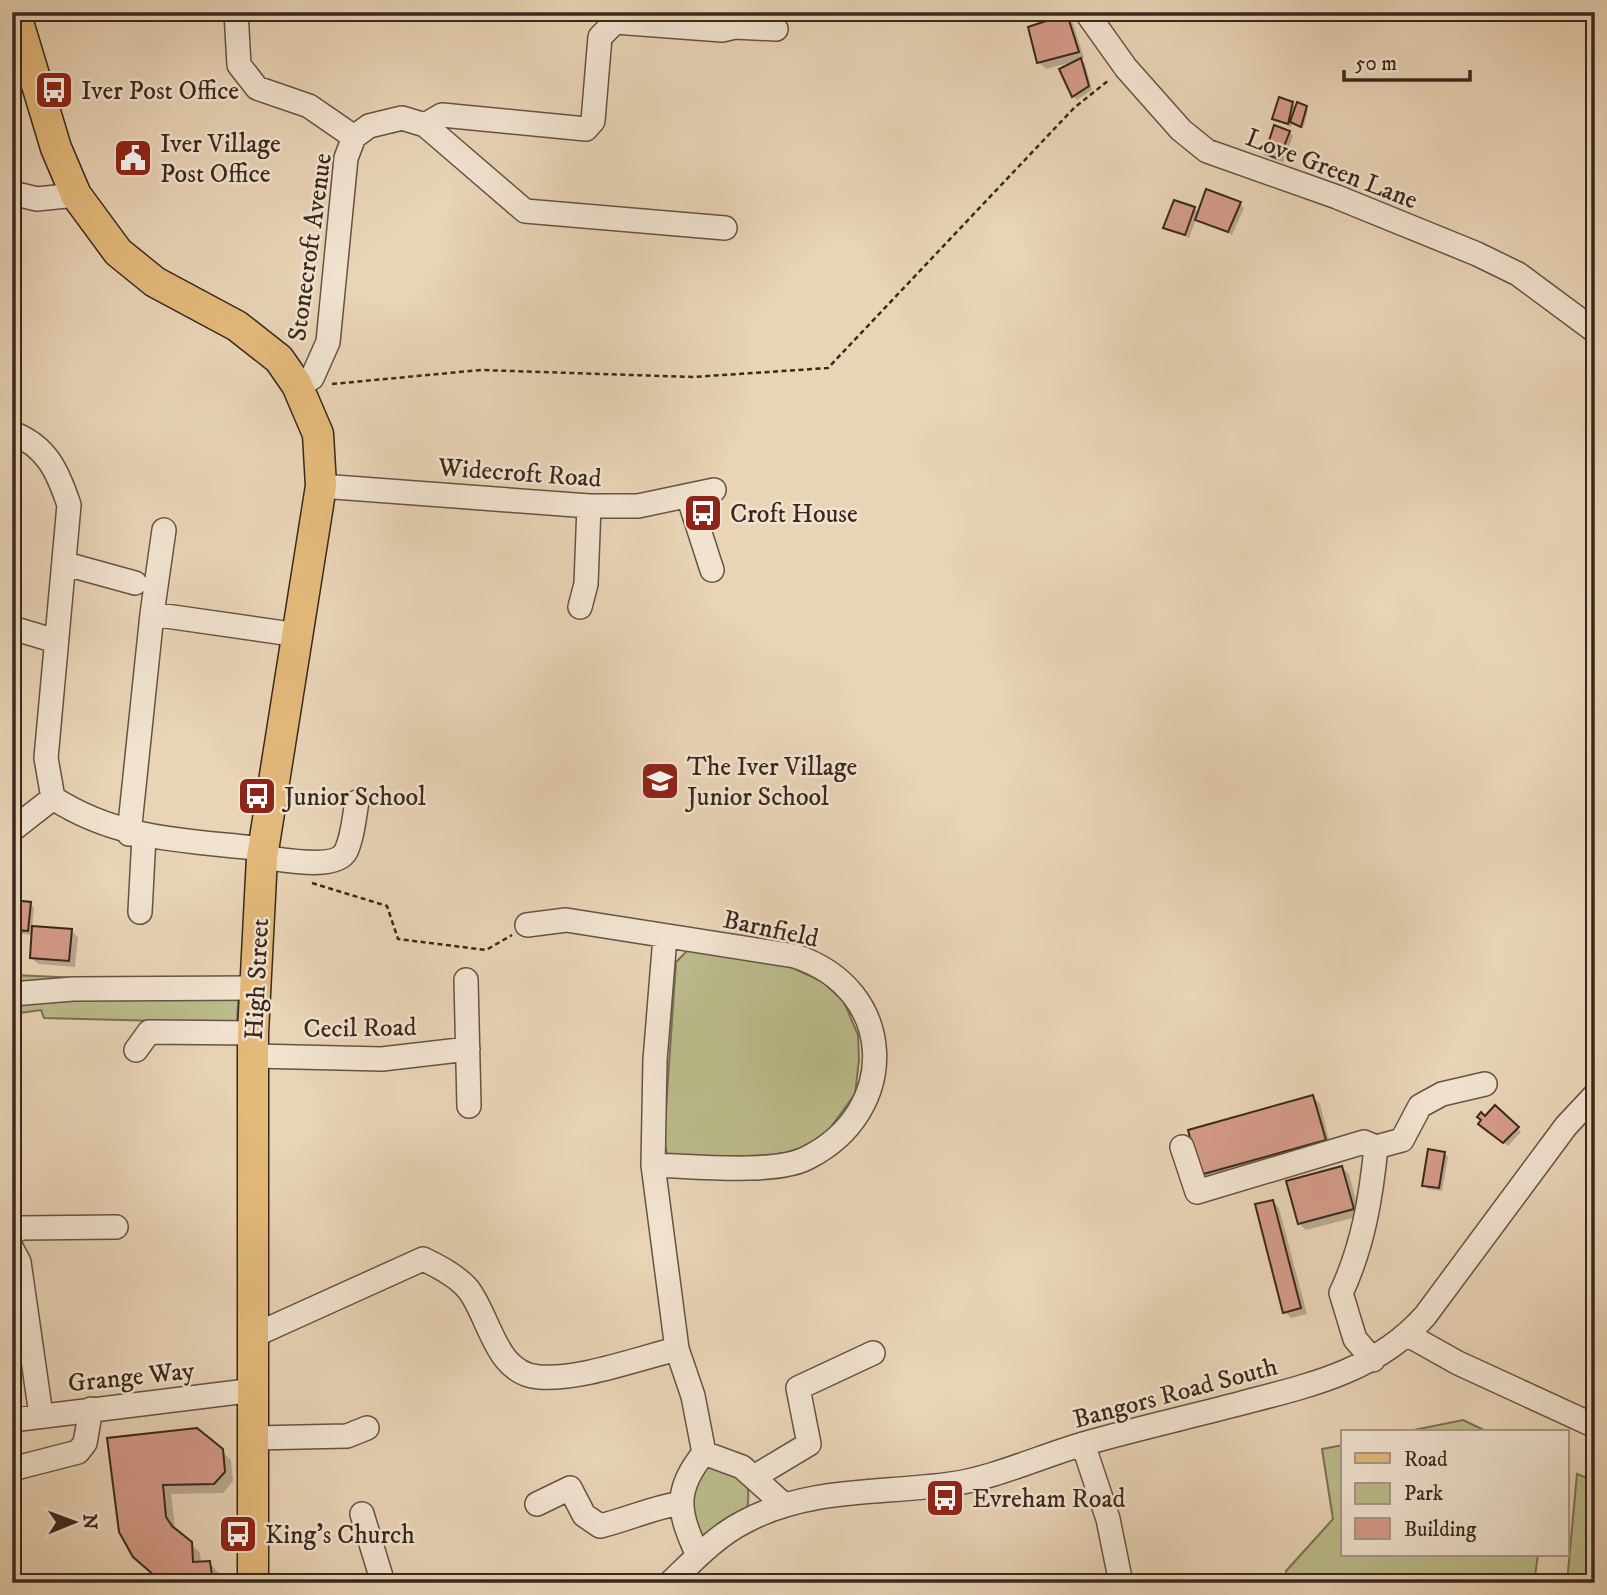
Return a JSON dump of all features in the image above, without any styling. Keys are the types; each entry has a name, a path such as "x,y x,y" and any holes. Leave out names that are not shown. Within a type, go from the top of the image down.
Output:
{"main road":[{"name":"High Street","path":"15,12 56,148 76,195 118,252 155,282 237,326 279,359 297,385 318,435 321,486 262,853 253,1044 256,1391 253,1583"}],"street":[{"path":"236,12 239,65 257,88 265,93 309,106 354,137"},
{"name":"Love Green Lane","path":"1086,12 1126,68 1181,130 1207,150 1337,197 1477,254 1518,274 1595,331"},
{"path":"725,228 524,211 425,125 442,115 586,129 593,121 600,37 615,22 722,30 735,27 776,29"},
{"name":"Stonecroft Avenue","path":"297,385 312,378 328,342 346,158 354,137 369,126 402,118 425,125"},
{"path":"12,193 37,199 76,195"},
{"path":"12,433 41,449 57,469 69,505 66,564 46,758 53,798 81,816 136,835 262,853 305,862 335,861 341,858 349,842 357,802"},
{"name":"Widecroft Road","path":"321,486 589,506 638,506 714,490"},
{"path":"688,496 712,570"},
{"path":"580,607 586,584 589,506"},
{"path":"141,912 136,835 152,614 164,530"},
{"path":"66,564 135,583"},
{"path":"152,614 298,635"},
{"path":"12,628 56,641"},
{"path":"12,830 53,798"},
{"name":"Barnfield","path":"527,925 566,920 795,956 827,969 862,1005 875,1047 875,1077 868,1098 845,1132 805,1160 782,1165 653,1165"},
{"path":"665,937 656,1060 653,1165 677,1349 693,1396 704,1453"},
{"path":"466,980 469,1106"},
{"path":"12,994 74,989 256,988"},
{"name":"Cecil Road","path":"136,1050 149,1032 382,1059 468,1049"},
{"path":"1182,1147 1197,1192 1364,1142 1376,1147 1402,1140 1420,1107 1442,1094 1485,1084"},
{"name":"Bangors Road South","path":"670,1583 698,1556 741,1523 783,1504 855,1492 953,1484 1083,1444 1330,1380 1373,1360 1408,1335 1566,1126 1595,1095"},
{"path":"1373,1360 1355,1339 1341,1293 1355,1263 1371,1199 1376,1147"},
{"path":"12,1233 21,1228 116,1227"},
{"path":"12,1250 19,1262 41,1415"},
{"path":"255,1335 423,1259 468,1289 502,1353 526,1375 540,1377 586,1372 677,1349"},
{"path":"1408,1335 1458,1363 1595,1426"},
{"path":"754,1478 809,1444 798,1388 873,1353"},
{"name":"Grange Way","path":"12,1420 256,1391"},
{"path":"12,1469 78,1452 85,1443 91,1409"},
{"path":"254,1438 347,1436 367,1428"},
{"path":"1083,1444 1108,1519 1121,1583"},
{"path":"704,1453 742,1467 783,1504"},
{"path":"698,1556 681,1519 681,1493 691,1469 704,1453"},
{"path":"537,1504 570,1488 584,1515 600,1526 627,1520 646,1509 681,1503"},
{"path":"362,1514 383,1583"}],"path":[{"path":"337,386 481,370 693,377 828,368 1074,108 1126,68"},
{"path":"309,882 387,906 398,939 486,950 503,941"}],"green space":[{"path":"688,950 778,961 823,982 844,1002 858,1035 859,1060 855,1094 828,1131 794,1154 676,1159 667,1155 664,1138 676,962"},
{"path":"12,975 239,985 237,1023 44,1018 41,1010 12,1014"},
{"path":"1463,1420 1484,1430 1414,1430"},
{"path":"1341,1445 1341,1556 1538,1556 1534,1583 1286,1583 1286,1571 1333,1519 1322,1449"},
{"path":"715,1464 743,1479 748,1490 747,1509 704,1536 696,1535 683,1499 706,1466"},
{"path":"1577,1474 1595,1481 1595,1583 1567,1583"}],"building":[{"path":"1067,14 1079,52 1037,63 1028,27"},
{"path":"1081,58 1089,86 1072,97 1059,69"},
{"path":"1279,97 1293,102 1288,124 1272,119"},
{"path":"1297,102 1307,106 1301,127 1290,122"},
{"path":"1274,125 1290,131 1279,159 1265,154"},
{"path":"1206,189 1241,202 1228,232 1195,220"},
{"path":"1174,200 1195,207 1185,235 1163,228"},
{"path":"12,900 31,902 28,931 12,930"},
{"path":"32,926 72,929 69,961 30,958"},
{"path":"1313,1095 1326,1140 1200,1175 1188,1130"},
{"path":"1495,1105 1519,1127 1503,1143 1478,1124 1481,1120 1477,1117 1481,1112 1485,1116"},
{"path":"1428,1149 1445,1152 1439,1188 1422,1186"},
{"path":"1342,1166 1354,1209 1298,1224 1286,1181"},
{"path":"1273,1200 1301,1308 1283,1313 1255,1204"},
{"path":"197,1428 223,1449 225,1472 214,1484 163,1485 166,1517 172,1526 192,1542 193,1562 210,1561 213,1583 163,1583 133,1557 119,1532 107,1438"}],"place":[{"name":"Iver Post Office","path":"54,90"},
{"name":"Iver Village Post Office","path":"133,158"},
{"name":"Croft House","path":"703,513"},
{"name":"The Iver Village Junior School","path":"660,781"},
{"name":"Junior School","path":"257,796"},
{"name":"Evreham Road","path":"945,1498"},
{"name":"King's Church","path":"238,1534"}]}
